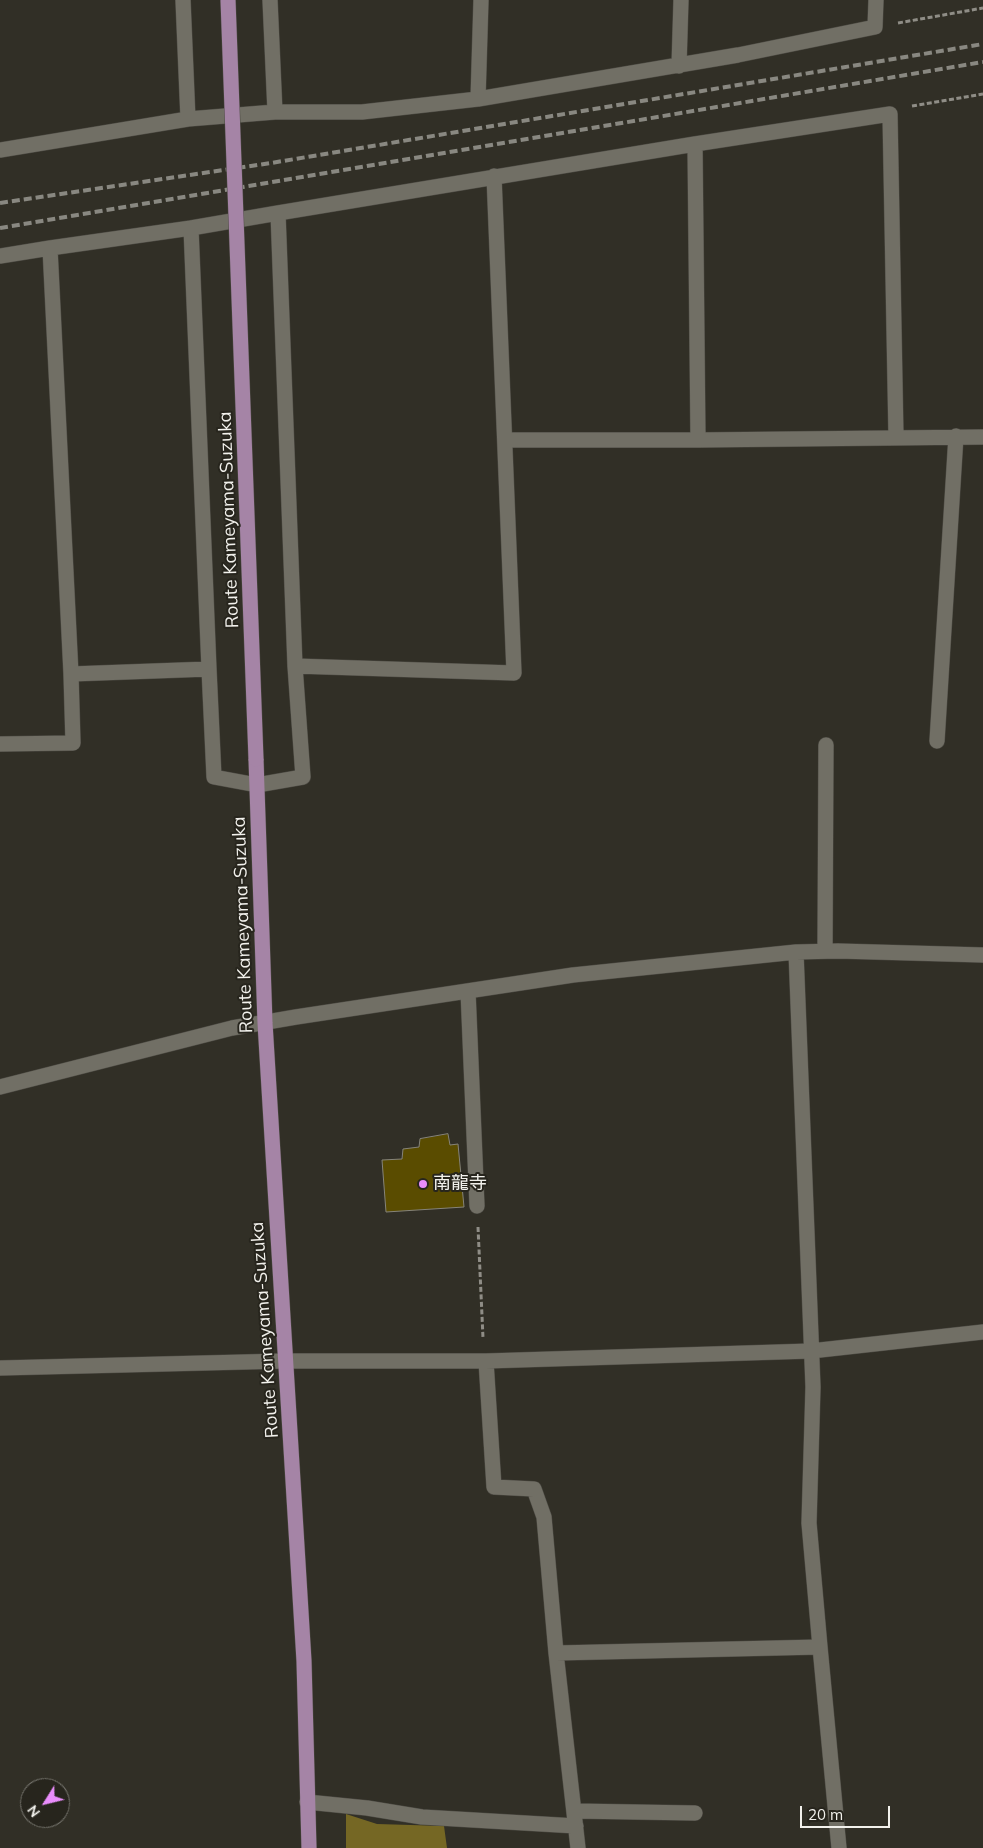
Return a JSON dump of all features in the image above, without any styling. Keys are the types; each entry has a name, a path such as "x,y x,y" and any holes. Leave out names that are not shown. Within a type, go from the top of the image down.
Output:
{"main road":[{"name":"Route Kameyama-Suzuka","path":"228,0 264,1022 304,1661 309,1848"}],"street":[{"path":"183,0 188,119"},
{"path":"270,0 275,112"},
{"path":"478,99 481,0"},
{"path":"679,66 680,0"},
{"path":"0,150 188,119 275,112 362,112 478,99 679,66 875,27 876,0"},
{"path":"0,256 191,228 494,176 890,114 896,438"},
{"path":"695,144 698,440"},
{"path":"295,666 514,673 494,176"},
{"path":"191,228 214,778 257,785 303,776 295,666 278,213"},
{"path":"0,744 72,743 71,674 50,248"},
{"path":"937,741 956,436"},
{"path":"505,440 698,440 983,436"},
{"path":"71,674 209,669"},
{"path":"825,951 826,745"},
{"path":"796,952 813,1387 809,1523 839,1848"},
{"path":"0,1087 232,1028 573,976 796,952 983,955"},
{"path":"468,991 477,1206"},
{"path":"0,1368 285,1361 486,1361 811,1351 983,1332"},
{"path":"486,1361 494,1487 534,1489 544,1517 556,1653 578,1848"},
{"path":"556,1653 820,1647"},
{"path":"307,1802 367,1808 422,1817 576,1826"},
{"path":"574,1811 694,1813"}],"path":[{"path":"875,27 983,8"},
{"path":"890,114 907,107 983,94"},
{"path":"477,1206 482,1330 486,1361"}],"shaded area":[{"path":"346,1814 377,1824 444,1826 447,1848 346,1848"}],"building":[{"name":"南龍寺","path":"448,1134 450,1145 458,1144 464,1207 386,1212 382,1160 402,1159 403,1149 419,1147 420,1139"}],"railway":[{"path":"0,203 271,163 983,44"},
{"path":"0,228 983,62"}],"place":[{"name":"南龍寺","path":"423,1184"}]}
